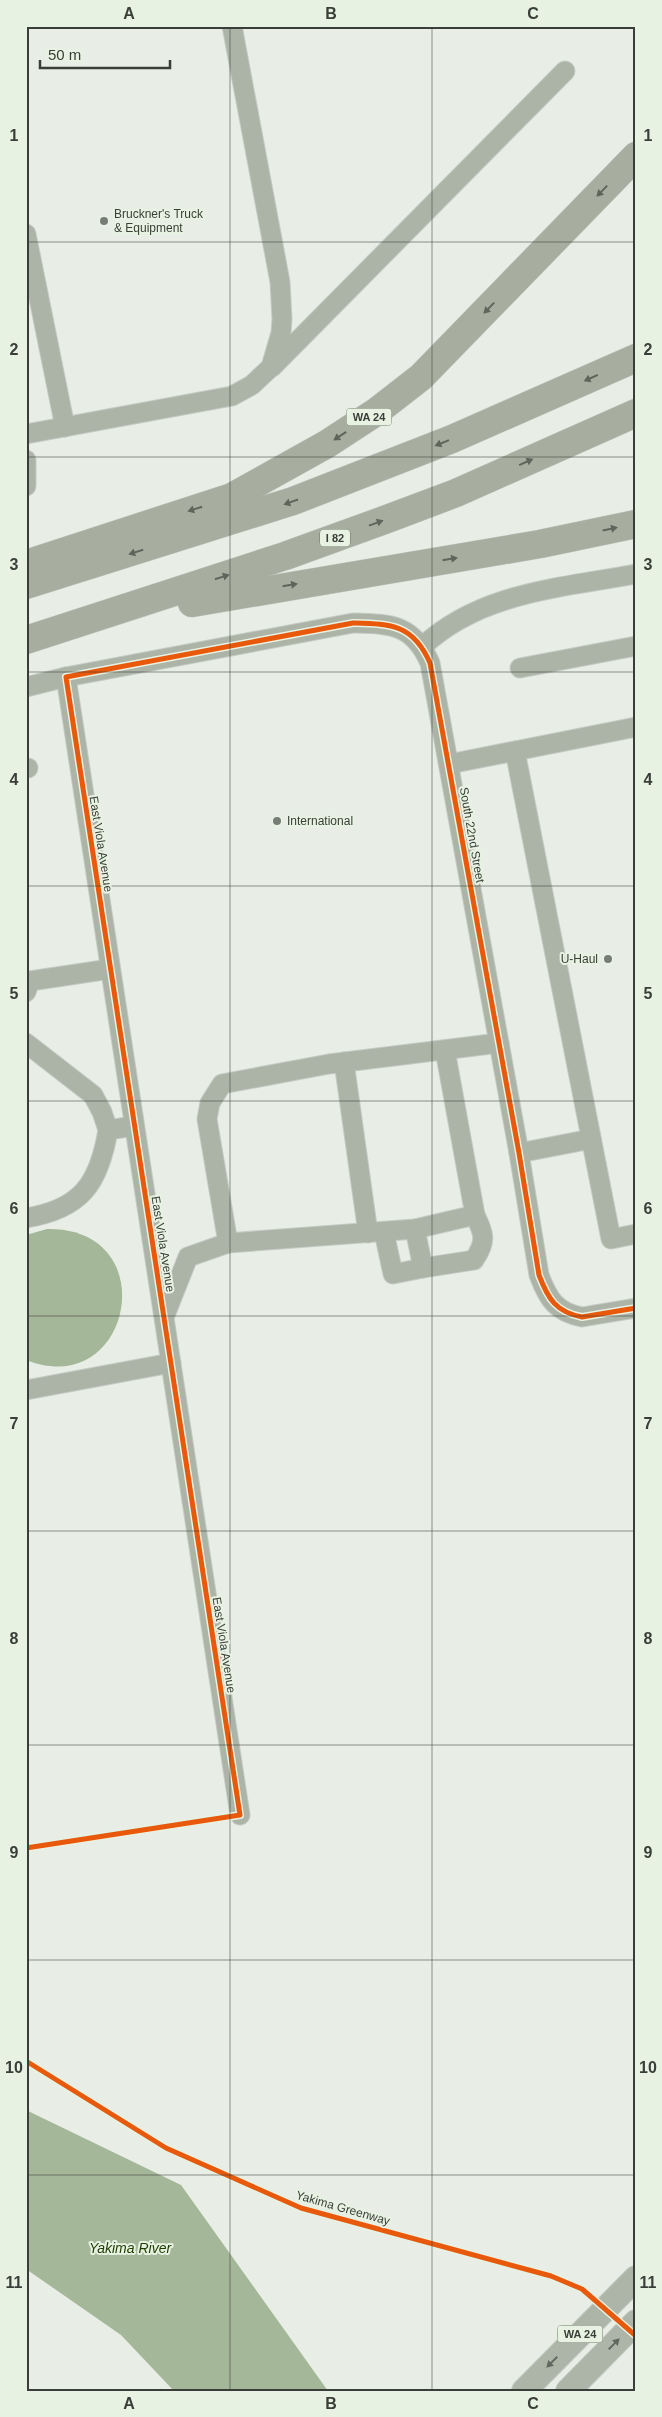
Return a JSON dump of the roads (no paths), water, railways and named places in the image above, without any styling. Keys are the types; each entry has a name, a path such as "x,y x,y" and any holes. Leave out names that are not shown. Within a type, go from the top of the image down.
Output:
{"highway":[{"name":"WA 24","path":"26,564 232,497 328,444 376,412 421,377 636,156"},
{"path":"26,585 293,502 452,439 636,358"},
{"name":"I 82","path":"26,640 53,633 285,556 413,510 456,493 636,413"},
{"path":"53,633 210,598 540,544 636,524"}],"main road":[{"name":"WA 24","path":"524,2391 636,2278"},
{"name":"WA 24","path":"568,2391 636,2322"}],"street":[{"path":"232,26 280,282 281,333 271,368"},
{"path":"26,434 232,396 252,385 565,72"},
{"path":"26,234 65,427"},
{"path":"26,460 26,486"},
{"path":"423,646 453,622 493,602 523,594 636,574"},
{"name":"South 22nd Street","path":"26,687 66,677 353,623 386,624 407,630 423,646 430,663 449,764 539,1275 544,1290 560,1311 582,1317 636,1308"},
{"path":"520,668 636,646"},
{"name":"East Viola Avenue","path":"66,677 240,1815"},
{"path":"449,764 636,728"},
{"path":"515,751 610,1239 636,1234"},
{"path":"26,992 30,981 110,969"},
{"path":"26,1043 93,1095 102,1112 108,1130 103,1156 87,1190 72,1202 50,1214 26,1218"},
{"path":"228,1243 206,1119 210,1103 222,1084 344,1062 499,1043"},
{"path":"344,1062 376,1232 393,1274 474,1260 482,1248 484,1233 475,1215 445,1050"},
{"path":"108,1130 134,1126"},
{"path":"519,1153 591,1139"},
{"path":"165,1316 188,1257 228,1243 415,1228 475,1215"},
{"path":"415,1228 424,1268"},
{"path":"26,1390 171,1363"}],"water":[{"path":"47,1229 85,1236 109,1255 121,1281 121,1310 111,1336 91,1357 62,1366 26,1360 26,1235"},
{"name":"Yakima River","path":"26,2110 181,2185 328,2391 174,2391 121,2335 26,2269"}],"place":[{"name":"Bruckner's Truck & Equipment","path":"104,221"},
{"name":"International","path":"277,821"},
{"name":"U-Haul","path":"608,959"}]}
